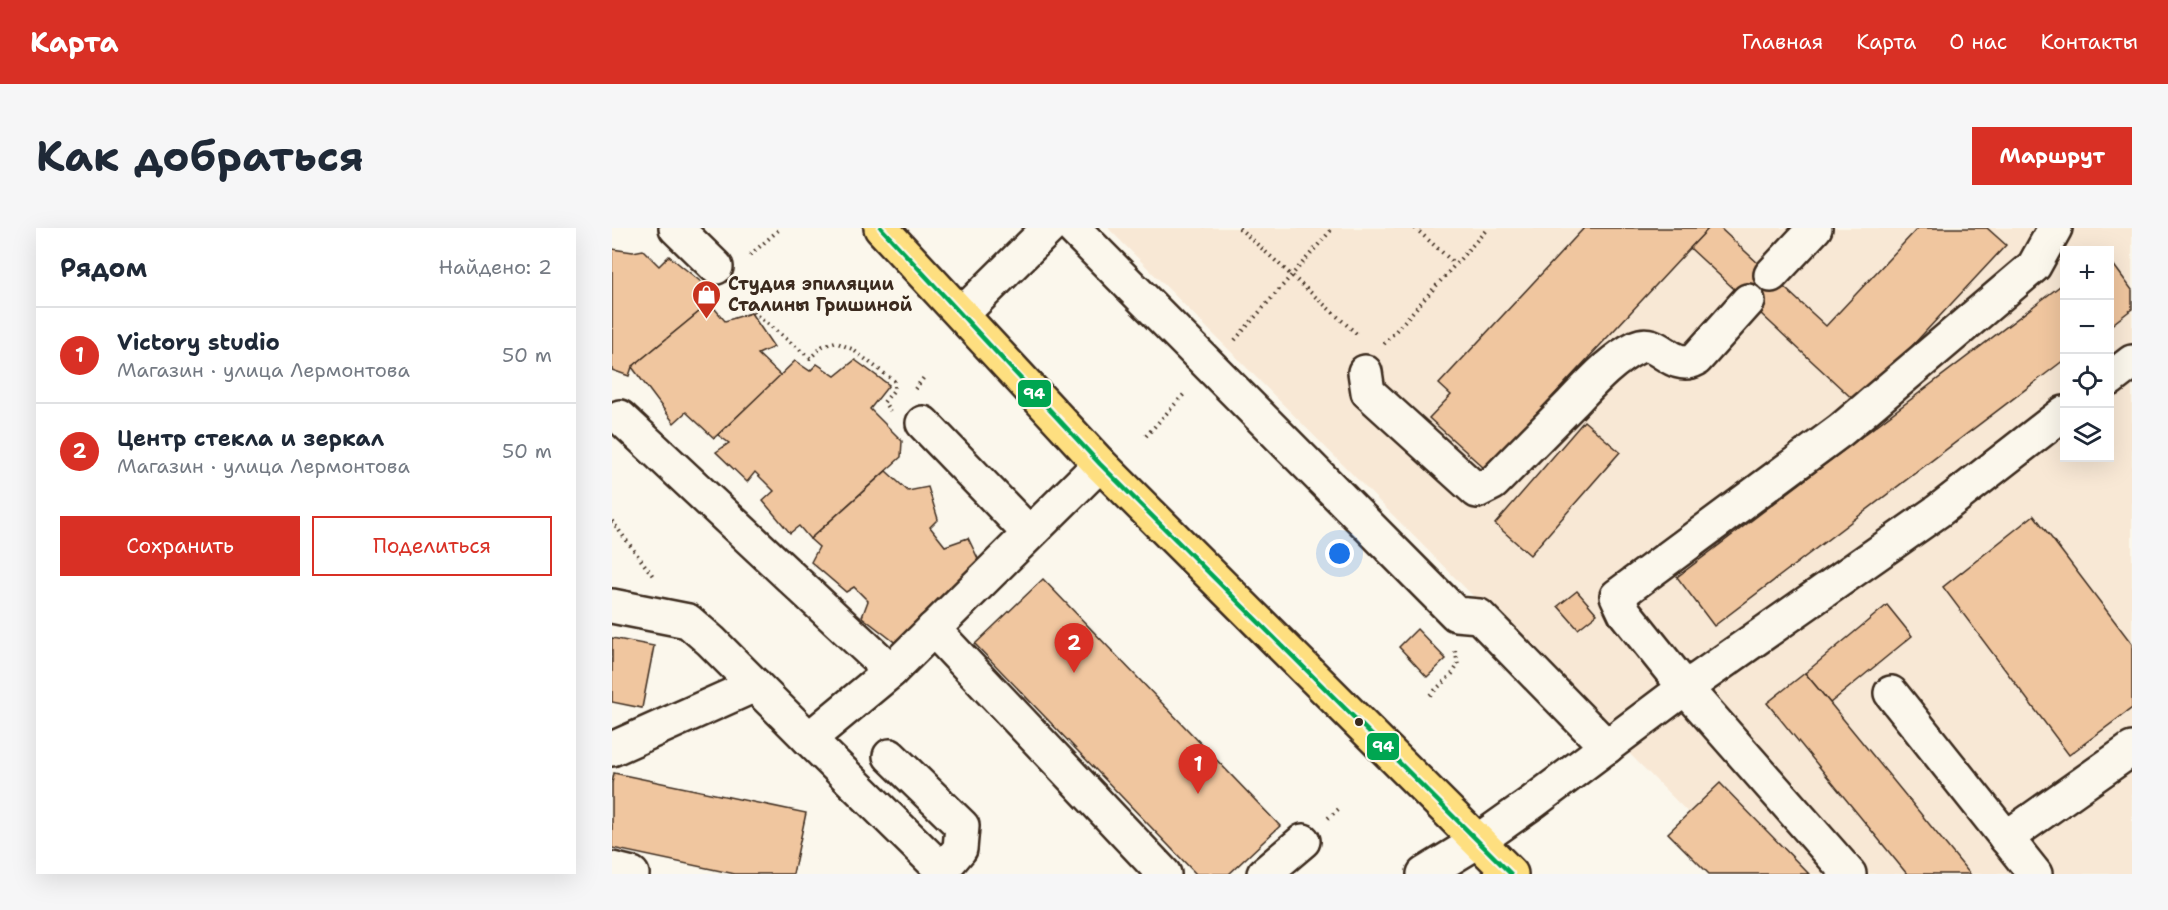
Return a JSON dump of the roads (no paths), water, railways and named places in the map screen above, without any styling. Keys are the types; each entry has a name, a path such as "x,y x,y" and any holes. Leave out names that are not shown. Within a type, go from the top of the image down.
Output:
{"main road":[{"path":"881,228 1100,464 1511,874"}],"street":[{"path":"676,228 721,279"},
{"path":"962,314 1049,228"},
{"path":"1073,228 1456,614 1479,616 1606,747"},
{"path":"1771,275 1815,228"},
{"path":"1849,874 1686,689 1625,613 1617,596 1850,423 2034,266 2055,228"},
{"path":"1371,363 1368,392 1477,491 1493,483 1610,364 1640,346 1654,346 1670,359 1689,362 1696,359 1748,301"},
{"path":"1424,874 1478,841 1686,689 1938,511 2060,416"},
{"path":"620,417 891,671"},
{"path":"908,419 1029,533"},
{"path":"809,739 891,671 1100,464"},
{"path":"612,606 688,621 711,641 943,872 960,849 962,826 890,756"},
{"path":"933,629 1164,874"},
{"path":"612,749 755,685"},
{"path":"1891,693 2035,874"},
{"path":"2006,837 2132,749"},
{"path":"1263,874 1303,841"},
{"path":"612,869 632,874"}],"place":[{"name":"Студия эпиляции Сталины Гришиной","path":"707,320"},
{"name":"Центр стекла и зеркал","path":"1074,673"},
{"name":"Victory studio","path":"1198,794"}]}
